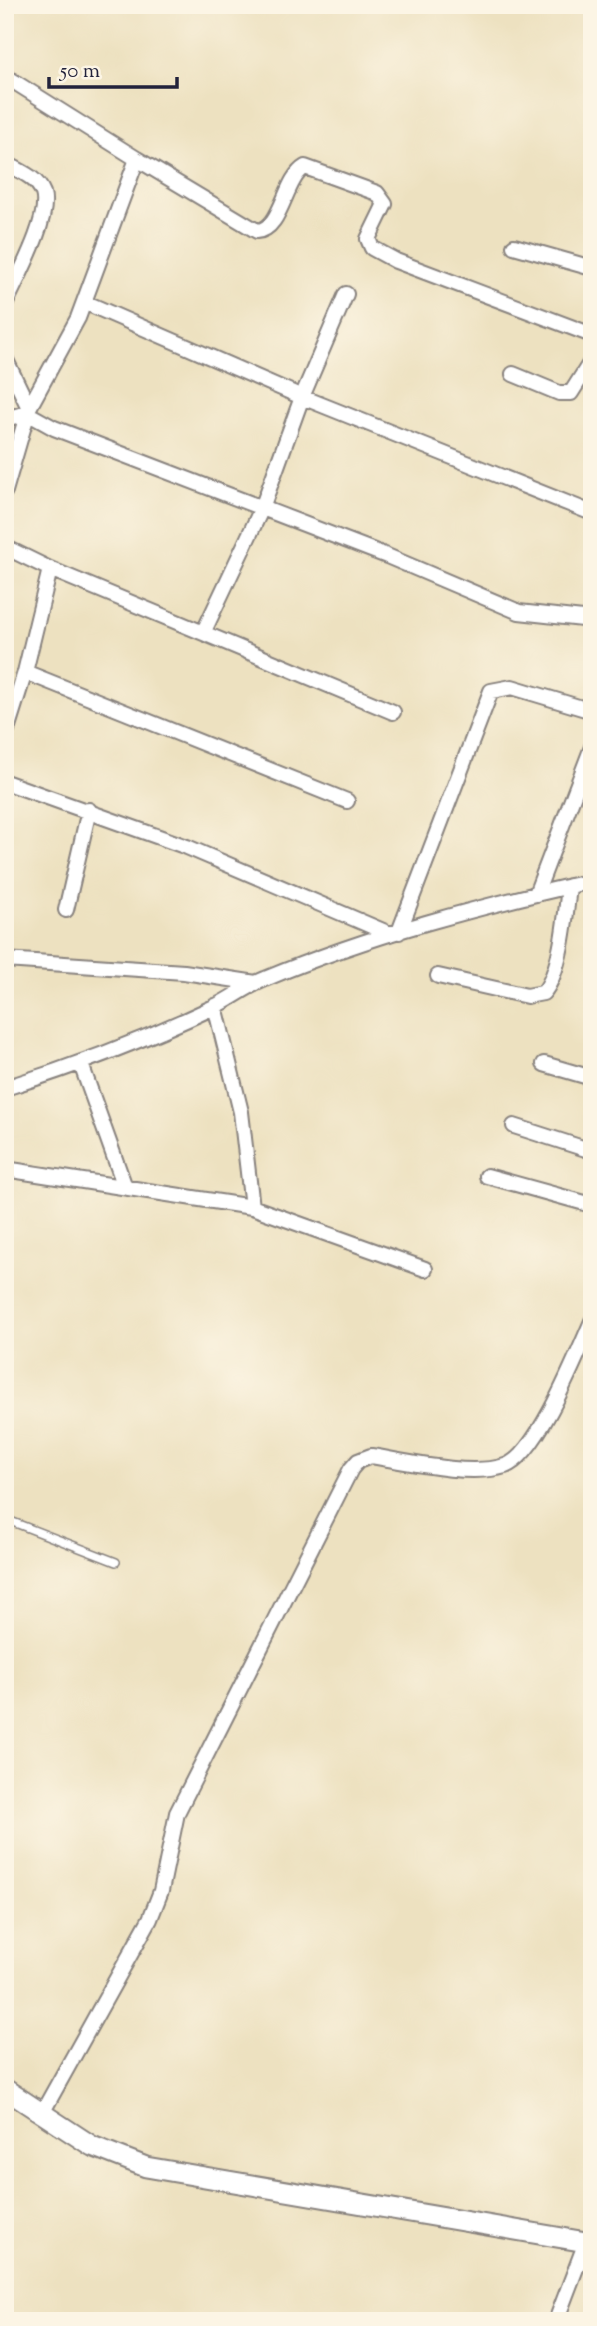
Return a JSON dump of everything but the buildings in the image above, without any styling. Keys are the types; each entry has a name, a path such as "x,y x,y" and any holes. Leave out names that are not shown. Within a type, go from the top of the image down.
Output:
{"street":[{"path":"5,76 257,231 266,229 271,224 296,174 305,167 377,193 385,201 368,239 372,248 396,261 592,335"},
{"path":"5,491 28,410 84,302 138,159"},
{"path":"5,163 38,184 44,203 34,239 5,305"},
{"path":"514,246 592,268"},
{"path":"204,631 262,508 302,397 346,294"},
{"path":"84,302 302,397 592,513"},
{"path":"5,358 28,410 54,428 387,556 519,612 592,621"},
{"path":"513,374 559,393 571,393 592,360"},
{"path":"5,419 28,410"},
{"path":"5,547 50,569 393,712"},
{"path":"5,736 25,672 50,569"},
{"path":"25,672 347,801"},
{"path":"394,933 491,691 512,687 592,711"},
{"path":"536,894 592,747"},
{"path":"5,782 187,847 394,933"},
{"path":"66,910 89,810"},
{"path":"5,1088 81,1064 215,1006 256,983 394,933 592,881"},
{"path":"438,976 527,996 543,993 550,982 562,935 569,886"},
{"path":"5,960 184,972 256,983"},
{"path":"215,1006 242,1112 252,1207"},
{"path":"81,1064 125,1187"},
{"path":"544,1064 592,1078"},
{"path":"514,1126 592,1151"},
{"path":"5,1169 252,1207 425,1269"},
{"path":"487,1176 592,1205"},
{"path":"42,2113 150,1919 161,1891 177,1813 351,1469 358,1461 371,1456 465,1469 491,1469 519,1459 533,1442 572,1368 592,1321"},
{"path":"5,2089 92,2146 146,2167 589,2242 556,2321"}],"lane":[{"path":"5,1519 116,1562"}]}
